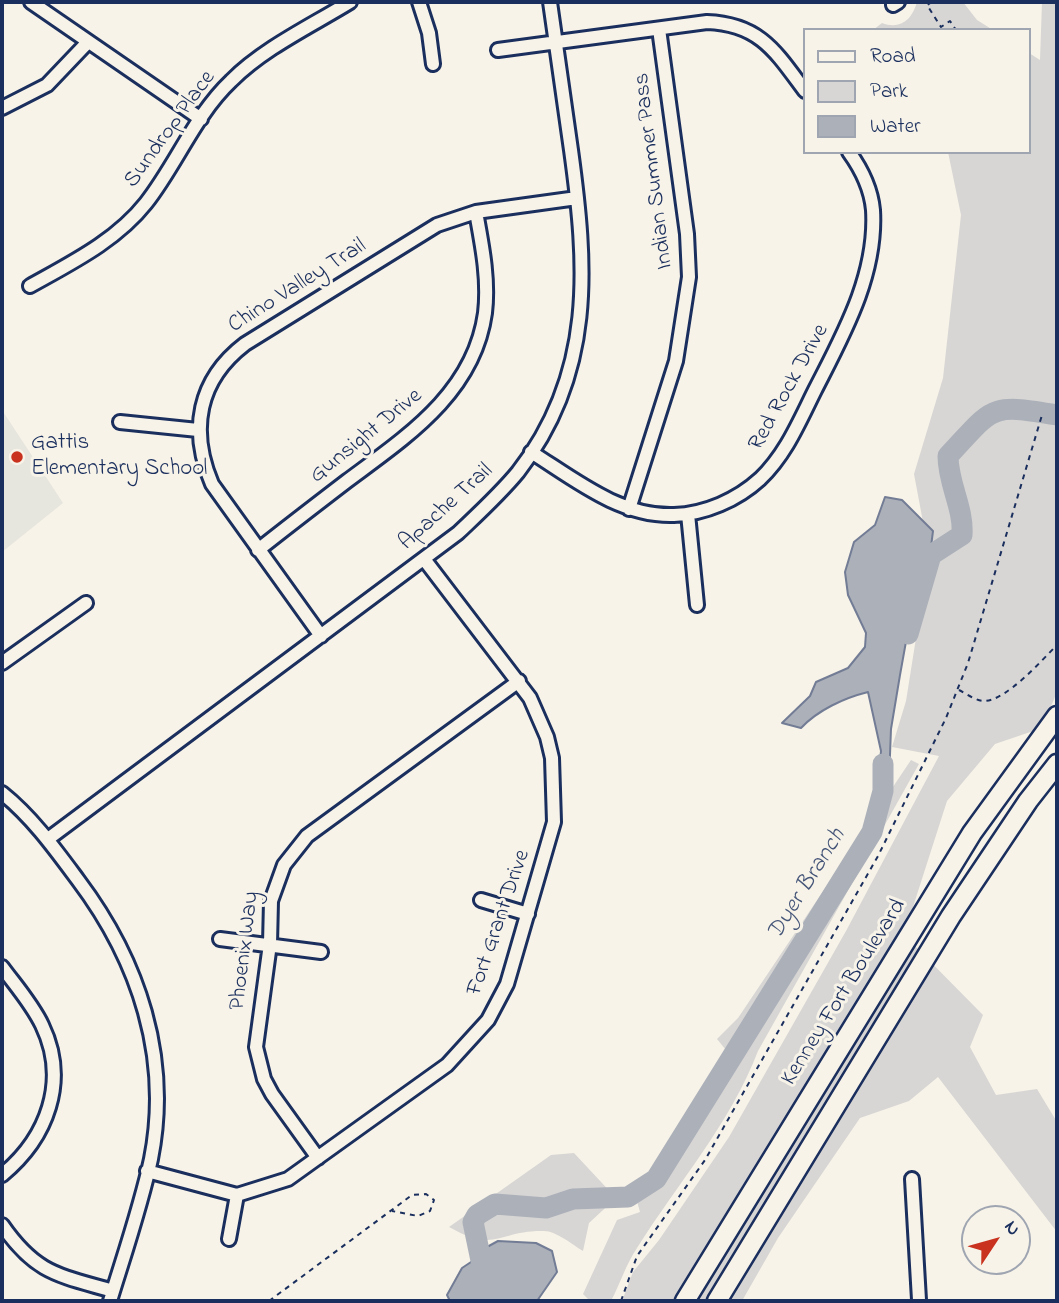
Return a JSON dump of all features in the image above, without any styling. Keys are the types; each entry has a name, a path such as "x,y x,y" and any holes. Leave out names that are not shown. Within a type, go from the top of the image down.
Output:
{"main road":[{"name":"Kenney Fort Boulevard","path":"685,1301 972,833 1057,716"},
{"path":"717,1301 951,916 1028,801 1057,764"}],"street":[{"path":"31,2 201,119"},
{"name":"Sundrop Place","path":"30,286 109,239 129,222 153,193 201,119 229,82 244,69 350,2"},
{"path":"419,2 429,33 433,64"},
{"name":"Apache Trail","path":"48,839 152,758 425,559 490,503 531,452 559,397 580,325 584,270 577,198 550,2"},
{"path":"498,50 706,22 723,23 748,30 775,50 804,90"},
{"name":"Indian Summer Pass","path":"629,509 676,361 689,277 687,234 659,29"},
{"path":"2,108 47,85 88,42"},
{"name":"Red Rock Drive","path":"531,452 629,509 656,515 688,514 721,505 740,494 772,466 786,449 850,321 862,286 873,211 864,175 850,154"},
{"name":"Chino Valley Trail","path":"321,636 212,484 201,458 198,430 200,411 209,384 231,355 429,230 476,212 577,198"},
{"name":"Gunsight Drive","path":"258,550 420,426 449,394 470,359 485,313 486,286 476,212"},
{"path":"120,422 198,430"},
{"path":"688,514 697,605"},
{"name":"Fort Grant Drive","path":"237,1195 279,1183 447,1065 475,1036 507,984 554,822 555,779 547,737 519,681 425,559"},
{"path":"2,663 61,618 86,603"},
{"name":"Phoenix Way","path":"318,1158 272,1094 259,1063 256,1030 270,944 271,901 276,883 284,865 300,843 519,681"},
{"path":"2,793 48,839 107,923 142,1000 151,1031 157,1096 147,1171 111,1296 36,1265 18,1248 2,1225"},
{"path":"481,900 527,914"},
{"path":"220,939 321,952"},
{"path":"2,967 42,1026 54,1073 48,1113 36,1139 2,1175"},
{"path":"147,1171 237,1195 229,1239"},
{"path":"912,1179 920,1301"}],"path":[{"path":"932,2 927,5 941,28"},
{"path":"943,28 950,21 955,28"},
{"path":"621,1301 637,1256 705,1160 878,856 958,689 1005,543 1042,415"},
{"path":"958,689 981,701 992,700 1016,684 1057,645"},
{"path":"269,1301 412,1195 426,1194 434,1200 430,1211 418,1216 392,1210"}],"shaded area":[{"name":"Gattis Elementary School","path":"2,410 63,503 2,552"}],"green space":[{"path":"917,2 963,2 977,20 990,28 876,28 882,23 900,24 912,14"},
{"path":"1042,2 1057,2 1057,692 1042,728 995,744 947,801 904,935 983,1015 970,1047 996,1095 1037,1089 1057,1122 1057,1232 938,1077 909,1101 860,1118 778,1238 742,1301 622,1301 633,1272 659,1240 729,1137 846,931 939,756 892,747 906,701 923,594 923,522 914,474 943,378 961,215 948,154 1031,154 1031,54 1040,60"},
{"path":"911,760 919,764 758,1051 733,1103 633,1254 611,1301 590,1301 583,1294 617,1220 640,1212 635,1194 704,1099 730,1055 717,1039 738,1018"},
{"path":"574,1153 616,1198 589,1223 583,1251 559,1236 544,1231 488,1240 465,1235 449,1227 551,1155"}],"water":[{"path":"885,497 902,500 933,531 926,586 916,606 916,625 907,636 891,729 889,780 883,791 879,771 881,751 868,692 832,706 801,728 782,723 810,696 816,682 848,668 865,647 866,633 848,595 845,572 854,542 875,525"},
{"path":"498,1241 536,1243 552,1251 557,1272 537,1301 450,1301 447,1295 462,1268 480,1256 475,1246 479,1243 487,1247"}],"waterway":[{"name":"Dyer Branch","path":"908,634 931,555 962,535 961,515 950,476 948,456 975,427 994,413 1017,409 1057,415"},
{"name":"Dyer Branch","path":"482,1301 488,1294 473,1222 477,1215 495,1204 546,1208 573,1199 628,1197 656,1179 872,832 883,791 883,764"}],"place":[{"name":"Gattis Elementary School","path":"17,457"}]}
